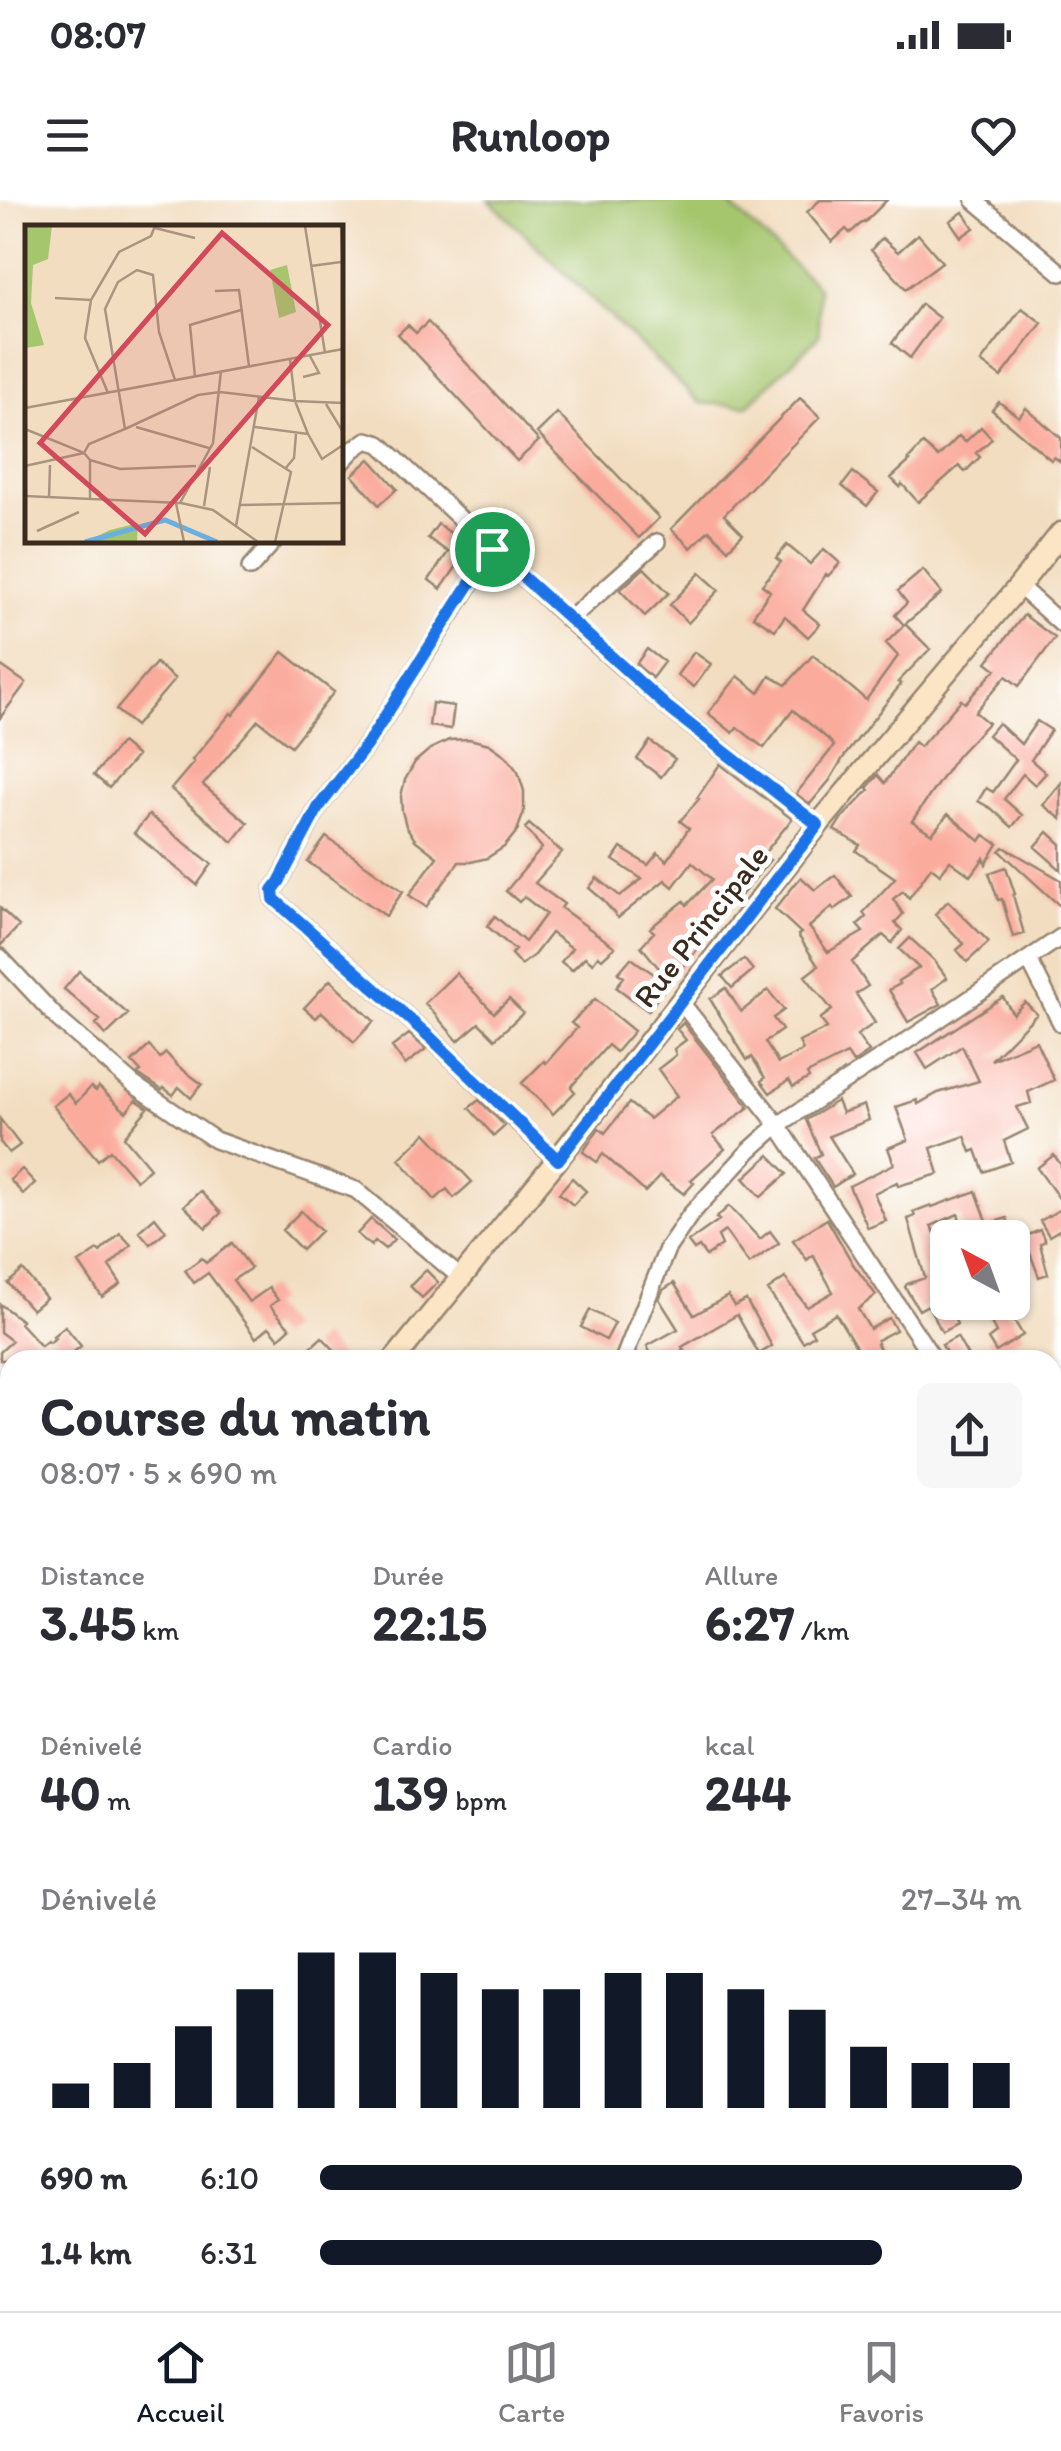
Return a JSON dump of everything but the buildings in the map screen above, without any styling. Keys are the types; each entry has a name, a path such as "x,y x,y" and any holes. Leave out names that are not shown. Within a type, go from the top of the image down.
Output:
{"main road":[{"name":"Rue Principale","path":"402,1350 558,1160 818,825 1061,533"}],"street":[{"path":"974,200 1061,273"},
{"path":"342,462 367,440 380,444 666,706 818,825"},
{"path":"250,568 273,542"},
{"path":"570,620 658,542"},
{"path":"492,549 368,743 318,808 273,890 274,899 432,1039 558,1160"},
{"path":"1019,586 1061,624"},
{"path":"627,1350 666,1249 691,1214 750,1150 778,1125 1061,937"},
{"path":"0,958 58,1018 133,1084 215,1140 356,1190 460,1277"},
{"path":"1029,960 1061,1023"},
{"path":"680,1002 778,1125 927,1350"}],"green space":[{"path":"489,200 725,200 818,287 819,336 747,406 700,403"}],"route":[{"path":"492,549 666,706 818,825 558,1160 432,1039 274,899 273,890 318,808 368,743 492,549"}]}
